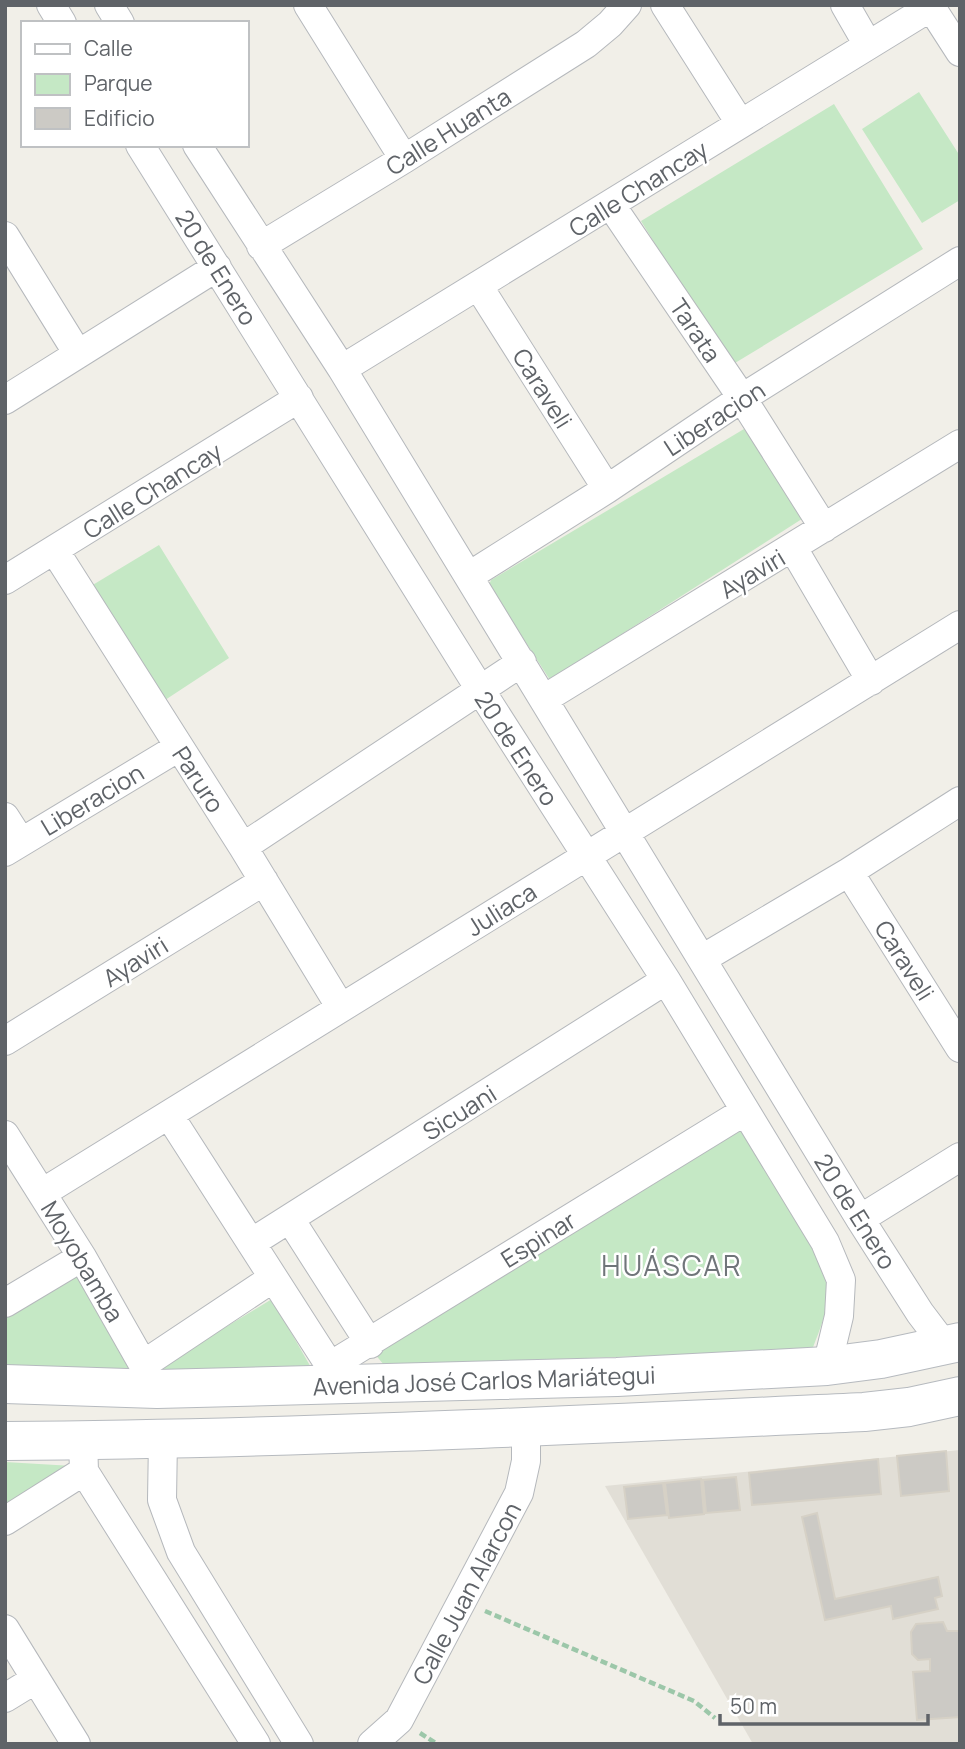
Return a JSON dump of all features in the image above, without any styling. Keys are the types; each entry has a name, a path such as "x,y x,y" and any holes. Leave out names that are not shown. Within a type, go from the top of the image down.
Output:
{"main road":[{"name":"Avenida José Carlos Mariátegui","path":"13,1384 150,1377 278,1386 330,1375 617,1377 827,1366 953,1344"},
{"path":"10,1441 28,1432 39,1417 36,1402 13,1384"},
{"path":"278,1386 268,1413 271,1426 280,1436"},
{"name":"Avenida José Carlos Mariátegui","path":"10,1441 83,1456 163,1440 864,1412 909,1407 960,1396"}],"street":[{"path":"51,5 61,21"},
{"path":"109,5 119,21"},
{"name":"Calle Huanta","path":"261,246 586,44 610,24 626,5"},
{"path":"665,5 740,123"},
{"path":"845,5 868,44"},
{"path":"932,6 960,52"},
{"name":"Calle Chancay","path":"342,369 932,6"},
{"path":"320,10 404,159"},
{"name":"20 de Enero","path":"141,147 481,691 666,980 825,1242 841,1280 839,1316 827,1366"},
{"name":"20 de Enero","path":"198,147 342,369 860,1219 920,1313 953,1344"},
{"name":"Tarata","path":"611,205 742,398 824,528"},
{"path":"5,236 78,354"},
{"name":"Liberacion","path":"469,576 607,489 742,398 960,261"},
{"path":"5,400 217,267"},
{"name":"Caraveli","path":"479,287 607,489"},
{"name":"Calle Chancay","path":"5,580 299,398"},
{"name":"Ayaviri","path":"544,699 960,444"},
{"path":"793,548 872,681"},
{"name":"Paruro","path":"55,551 243,847 341,1008"},
{"name":"Juliaca","path":"43,1193 960,625"},
{"path":"243,847 522,662"},
{"name":"Liberacion","path":"13,847 179,747"},
{"path":"702,959 849,872 960,801"},
{"path":"5,817 13,847"},
{"name":"Caraveli","path":"849,872 960,1048"},
{"name":"Ayaviri","path":"5,1041 264,881"},
{"name":"Sicuani","path":"251,1242 666,980"},
{"name":"Espinar","path":"330,1375 370,1344 746,1111"},
{"path":"169,1115 251,1242 330,1375"},
{"name":"Moyobamba","path":"5,1135 82,1257 150,1377"},
{"path":"860,1219 960,1157"},
{"path":"290,1219 370,1344"},
{"path":"5,1303 82,1257"},
{"path":"150,1377 273,1278"},
{"name":"Calle Juan Alarcon","path":"372,1744 399,1720 519,1493 526,1461 526,1427"},
{"path":"163,1440 162,1500 181,1552 299,1744"},
{"path":"5,1521 83,1456 256,1744"},
{"path":"5,1629 76,1744"},
{"path":"5,1698 36,1679"}],"path":[{"path":"462,1601 694,1701 715,1718"}],"shaded area":[{"path":"960,1450 960,1744 753,1744 605,1486"}],"green space":[{"path":"919,92 960,156 960,200 922,223 862,129"},
{"path":"834,104 923,249 730,366 641,221"},
{"path":"744,429 805,517 550,680 489,585 491,580"},
{"path":"159,545 229,658 159,704 91,586"},
{"path":"742,1125 821,1262 827,1287 826,1307 812,1350 384,1365 374,1353"},
{"path":"76,1273 140,1374 5,1368 5,1313"},
{"path":"272,1299 313,1371 160,1372 158,1368"},
{"path":"5,1462 73,1466 5,1513"}],"building":[{"path":"946,1451 949,1491 901,1496 897,1456"},
{"path":"878,1459 881,1494 752,1505 749,1473"},
{"path":"736,1477 740,1510 706,1513 703,1480"},
{"path":"701,1479 704,1514 669,1518 665,1483"},
{"path":"663,1483 667,1515 628,1519 624,1487"},
{"path":"817,1513 835,1599 938,1577 942,1596 935,1598 938,1609 893,1619 891,1606 825,1620 802,1517"},
{"path":"943,1622 947,1631 960,1631 960,1717 917,1720 913,1672 930,1671 930,1659 918,1660 912,1654 911,1632 916,1624"}],"district":[{"name":"HUÁSCAR","path":"672,1265"}]}
